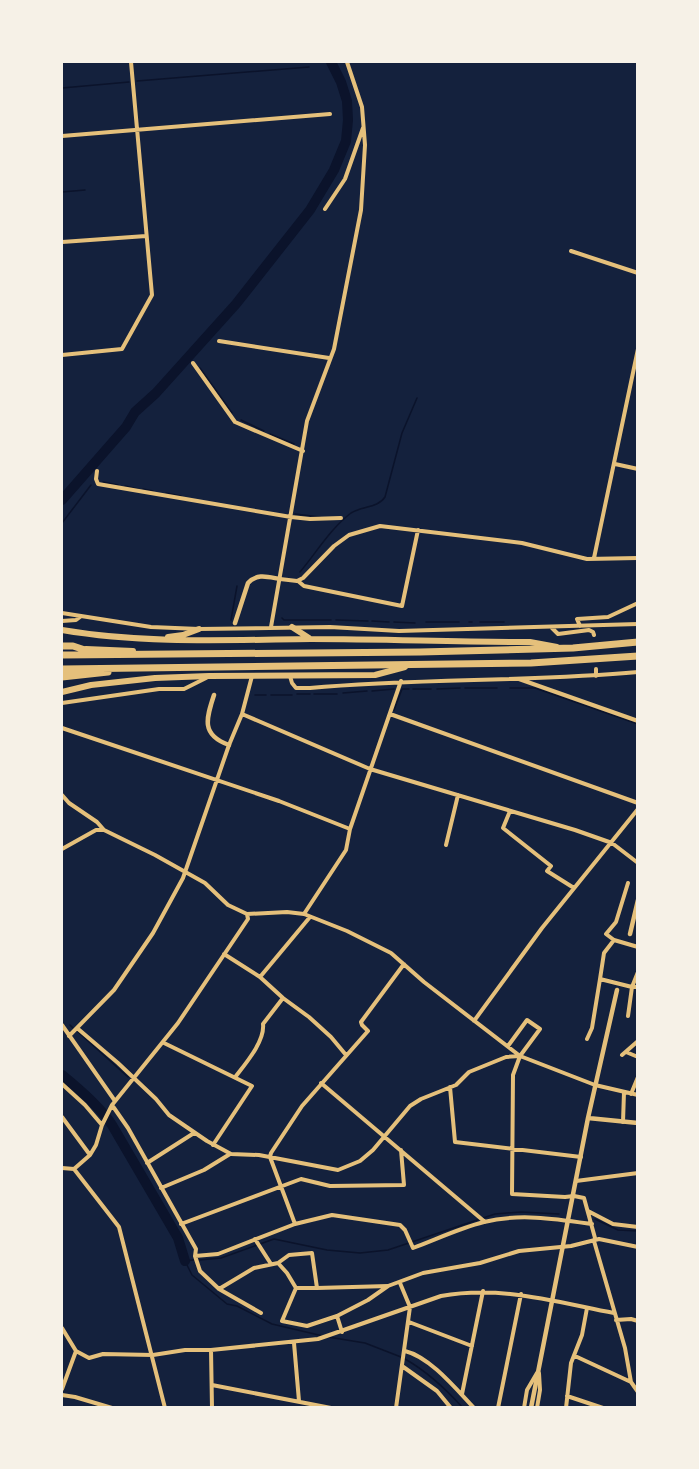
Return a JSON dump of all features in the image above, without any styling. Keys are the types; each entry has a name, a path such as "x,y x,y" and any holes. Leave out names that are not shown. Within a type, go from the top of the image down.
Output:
{"highway":[{"path":"292,627 311,639"},
{"path":"153,640 183,635 199,629"},
{"path":"62,630 153,640 221,642 311,639 530,642 557,647"},
{"path":"62,647 149,652 362,650 557,647 638,641"},
{"path":"62,655 420,652 573,648 638,641"},
{"path":"62,647 73,646 96,654"},
{"path":"62,675 536,665 638,657"},
{"path":"62,669 531,663 638,657"},
{"path":"62,692 155,678 375,675 405,667"},
{"path":"62,675 147,669"}],"street":[{"path":"62,355 122,349 152,295 131,62"},
{"path":"271,627 307,421 334,349 361,210 365,145 359,94 347,62"},
{"path":"62,136 330,114"},
{"path":"325,208 345,179 363,127"},
{"path":"62,242 146,236"},
{"path":"570,251 638,273"},
{"path":"219,341 329,358"},
{"path":"594,558 638,349"},
{"path":"193,363 235,422 303,451"},
{"path":"615,464 638,469"},
{"path":"97,471 98,484 291,517 341,518"},
{"path":"235,623 248,583 252,579 260,576 297,580 303,578 334,546 349,535 380,526 522,543 576,558 638,558"},
{"path":"297,580 304,586 402,606 418,530"},
{"path":"580,626 577,619 608,617 638,603"},
{"path":"62,613 151,627 199,629 292,627 399,631 638,624"},
{"path":"62,621 76,620 81,616"},
{"path":"552,628 558,634 589,630 594,635"},
{"path":"596,669 596,676"},
{"path":"290,675 296,688 401,681 596,676 638,672"},
{"path":"69,1036 114,990 153,933 184,873 242,714 252,675"},
{"path":"62,703 159,689 184,689 209,676"},
{"path":"516,678 638,721"},
{"path":"304,914 346,850 350,829 401,681"},
{"path":"214,695 206,721 211,735 217,741 229,745"},
{"path":"242,714 370,769 612,843 638,863"},
{"path":"390,714 638,802"},
{"path":"62,728 279,801 350,829"},
{"path":"62,795 104,830 155,855 205,884 228,904 247,914 286,912 304,914 380,946 520,1056 595,1085 638,1095"},
{"path":"446,846 458,795"},
{"path":"474,1021 542,928 638,809"},
{"path":"510,811 503,828 550,866 547,871 574,888"},
{"path":"62,849 96,830 104,830"},
{"path":"628,883 616,922 606,934 614,940 638,947"},
{"path":"630,934 638,900"},
{"path":"62,1168 74,1169 90,1155 114,1103 164,1043 189,1008 248,919 247,914"},
{"path":"260,977 310,917"},
{"path":"587,1039 592,1028 604,953 614,940"},
{"path":"224,954 260,977 309,1017 332,1037 346,1055"},
{"path":"270,1157 302,1106 368,1031 361,1022 404,964"},
{"path":"628,1016 638,972"},
{"path":"600,979 635,987"},
{"path":"531,1407 588,1118 617,990"},
{"path":"236,1077 257,1044 263,1024 283,998"},
{"path":"508,1046 527,1020 540,1029 520,1056 513,1075 513,1194 584,1198 625,1348 631,1382 638,1392"},
{"path":"62,1025 114,1103 196,1249 195,1256 200,1271 219,1288 261,1313"},
{"path":"77,1028 118,1063 169,1114 213,1145 231,1154 270,1157 338,1170 360,1161 385,1137 410,1106 421,1099 456,1085 469,1072 506,1057 520,1056"},
{"path":"638,1041 623,1054 638,1057"},
{"path":"164,1043 252,1086 213,1145"},
{"path":"631,1094 638,1077"},
{"path":"321,1083 483,1219"},
{"path":"62,1084 102,1125"},
{"path":"450,1087 455,1142 581,1157"},
{"path":"623,1122 624,1092"},
{"path":"62,1117 90,1155"},
{"path":"588,1118 638,1124"},
{"path":"147,1163 194,1133"},
{"path":"181,1224 301,1179 330,1186 404,1185 401,1150"},
{"path":"161,1188 204,1170 231,1154"},
{"path":"270,1157 295,1224"},
{"path":"74,1169 119,1227 165,1407"},
{"path":"576,1181 638,1173"},
{"path":"588,1211 613,1224 638,1227"},
{"path":"195,1256 218,1254 295,1224 332,1215 400,1226 405,1230 414,1248 483,1219 547,1218 592,1224"},
{"path":"296,1288 282,1321 307,1326 337,1316 368,1300 388,1286 423,1273 480,1263 519,1251 599,1239 638,1247"},
{"path":"256,1240 271,1264"},
{"path":"219,1288 254,1268 278,1263 289,1255 312,1252 317,1288"},
{"path":"278,1263 296,1288"},
{"path":"396,1407 410,1307 400,1282"},
{"path":"296,1288 388,1286"},
{"path":"62,1328 76,1351 89,1358 103,1354 153,1355 185,1350 211,1350 318,1339 441,1296 483,1291 521,1294 614,1313"},
{"path":"462,1394 483,1291"},
{"path":"498,1407 521,1294"},
{"path":"566,1407 571,1363 582,1335 587,1308"},
{"path":"337,1316 342,1332"},
{"path":"616,1320 638,1321"},
{"path":"409,1322 472,1346"},
{"path":"294,1343 299,1401"},
{"path":"211,1350 213,1407"},
{"path":"62,1389 76,1351"},
{"path":"405,1351 413,1353 448,1379 474,1407"},
{"path":"575,1356 631,1382"},
{"path":"401,1365 437,1391 451,1407"},
{"path":"524,1407 528,1390 539,1370"},
{"path":"537,1407 540,1390 539,1370"},
{"path":"212,1385 331,1407"},
{"path":"62,1395 112,1407"},
{"path":"567,1396 603,1407"}],"waterway":[{"path":"62,500 126,427 135,412 156,393 236,304 310,210 334,170 346,141 347,101 331,62"},
{"path":"137,81 309,67"},
{"path":"62,88 129,82"},
{"path":"62,192 85,190"},
{"path":"200,368 232,413"},
{"path":"300,572 330,533 344,519 355,511 382,501 385,497 402,433 417,398"},
{"path":"241,420 264,431"},
{"path":"270,434 294,444"},
{"path":"103,482 118,485"},
{"path":"62,523 91,485"},
{"path":"125,486 138,489"},
{"path":"143,489 153,491"},
{"path":"166,493 181,496"},
{"path":"295,514 320,517"},
{"path":"231,620 237,586"},
{"path":"282,618 284,620 331,620"},
{"path":"336,620 368,621"},
{"path":"372,621 389,622"},
{"path":"394,622 415,623"},
{"path":"426,622 459,622"},
{"path":"480,622 504,622"},
{"path":"437,689 460,688"},
{"path":"465,688 497,688"},
{"path":"510,688 535,688 638,724"},
{"path":"372,691 394,689"},
{"path":"394,710 402,689 409,689"},
{"path":"413,689 431,689"},
{"path":"343,693 367,691"},
{"path":"297,694 310,694"},
{"path":"314,694 337,694"},
{"path":"255,695 266,695"},
{"path":"271,695 292,695"},
{"path":"70,1025 73,1028"},
{"path":"77,1031 128,1077"},
{"path":"62,1075 96,1105 112,1125 178,1238 185,1261"},
{"path":"199,1260 221,1258 274,1239 327,1250 360,1253 388,1250 495,1214 521,1212 559,1214"},
{"path":"595,1219 618,1230 638,1231"},
{"path":"194,1260 185,1261 192,1275 227,1304 237,1306 272,1324 323,1336"},
{"path":"328,1337 365,1343 401,1357"},
{"path":"405,1359 436,1381 463,1408"}]}
